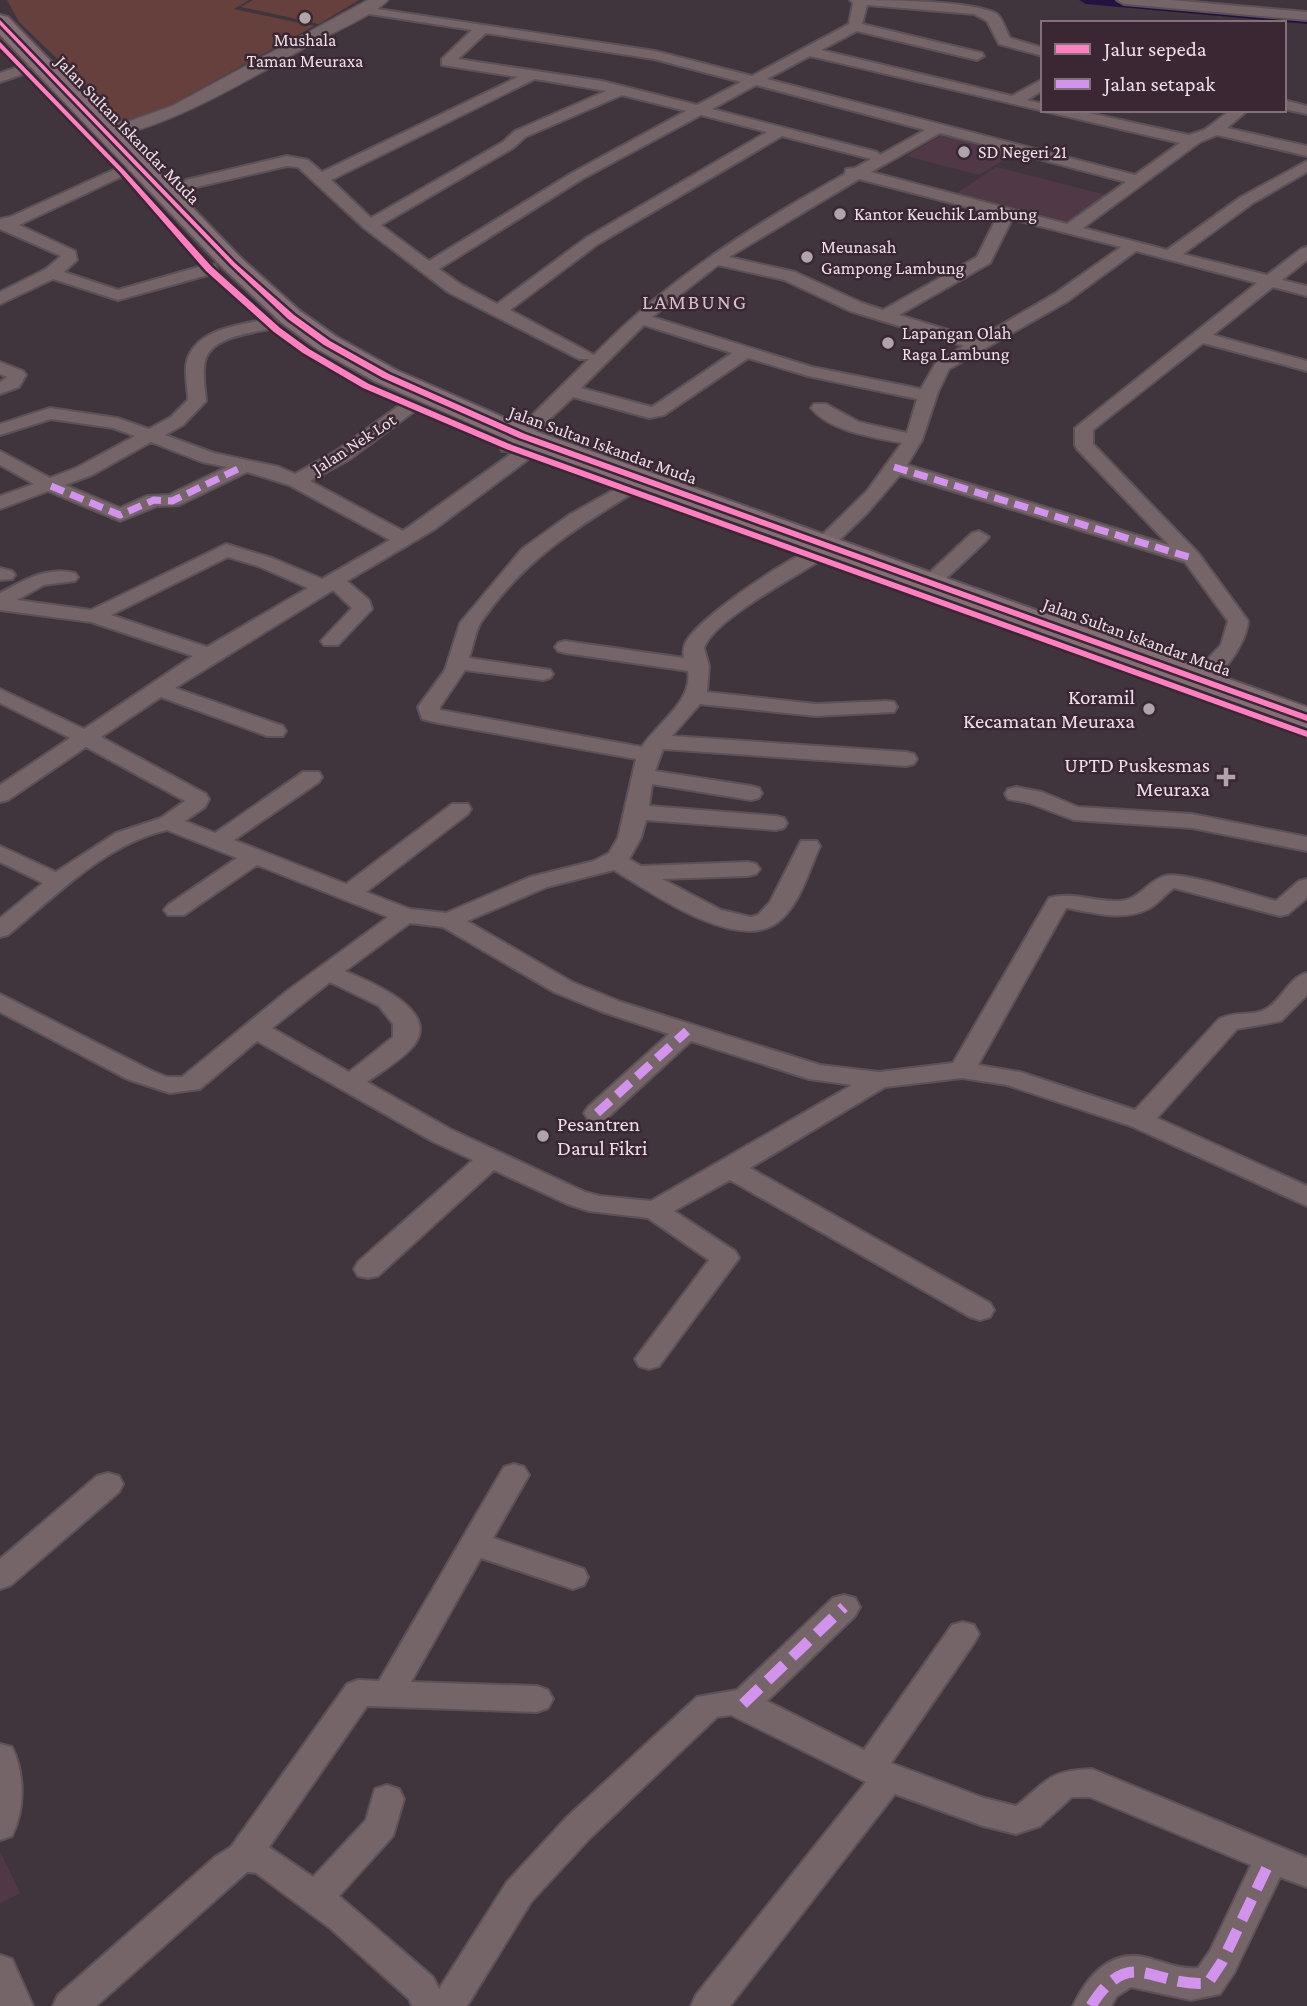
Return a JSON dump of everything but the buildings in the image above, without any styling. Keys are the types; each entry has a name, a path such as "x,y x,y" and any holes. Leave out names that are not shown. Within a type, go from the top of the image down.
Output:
{"highway":[{"name":"Jalan Sultan Iskandar Muda","path":"0,22 102,128 127,166 209,269 268,324 334,368 410,406 820,549 1307,734"},
{"name":"Jalan Sultan Iskandar Muda","path":"0,44 12,74 127,166 290,317 327,343 386,376 517,442 626,489 932,581 1307,718"}],"street":[{"path":"102,128 132,126 178,110 380,0"},
{"path":"855,26 859,0 977,9 993,18 990,48"},
{"path":"1124,0 1307,16"},
{"path":"363,9 481,30 637,52 1119,173 1132,177 1135,182"},
{"path":"428,269 492,226 577,176 702,111 855,26 990,48 1041,52"},
{"path":"481,30 447,62 620,90 872,155"},
{"path":"933,80 990,48"},
{"path":"810,52 1041,108"},
{"path":"319,180 533,75"},
{"path":"1015,101 1041,84"},
{"path":"370,225 508,145 520,134 620,90"},
{"path":"1286,105 1307,110"},
{"path":"2,224 15,221 127,166 145,138 178,110"},
{"path":"1062,112 1194,140"},
{"path":"1101,122 1116,112"},
{"path":"1069,230 1194,140 1215,130 1238,112"},
{"path":"517,442 584,355 626,314 851,172 872,155 933,125"},
{"path":"0,795 156,688 327,583 428,525 517,442 664,291 711,249 933,125"},
{"path":"1215,130 1307,151"},
{"path":"498,312 592,241 779,132"},
{"path":"192,183 295,160 303,163 370,225 454,288 584,355"},
{"path":"1170,255 1247,200 1307,166"},
{"path":"851,172 1307,291"},
{"path":"884,316 984,260 1006,214"},
{"path":"0,299 52,273 69,260 69,254 2,224"},
{"path":"449,921 509,891 615,860 626,847 649,758 694,697 701,676 694,648 696,642 711,626 820,549 869,500 913,440 935,376 943,365 976,344 1062,298 1133,246"},
{"path":"1199,679 1232,646 1238,631 1238,621 1192,558 1084,445 1084,428 1307,252"},
{"path":"713,259 789,276 856,307 976,344"},
{"path":"52,273 118,295 209,269"},
{"path":"639,318 808,371 927,396"},
{"path":"0,503 85,471 177,421 197,401 196,362 201,350 212,340 268,324"},
{"path":"1201,337 1307,366"},
{"path":"569,390 649,413 658,411 745,352"},
{"path":"0,367 17,375 13,383 0,389"},
{"name":"Jalan Nek Lot","path":"296,481 343,455 410,406"},
{"path":"820,408 836,420 859,429 913,440"},
{"path":"0,430 41,414 59,413 117,423 209,458 272,471 296,481 403,539"},
{"path":"0,457 51,486 120,516 154,500 172,501 244,466"},
{"path":"894,467 1192,558"},
{"path":"626,489 576,519 530,553 470,623 458,663 429,707 430,714 649,758 751,793"},
{"path":"932,581 979,537"},
{"path":"94,616 226,550 327,583 362,604 362,608 331,641"},
{"path":"0,603 40,579 68,577"},
{"path":"0,603 94,616 209,655"},
{"path":"565,647 698,666"},
{"path":"458,663 544,674"},
{"path":"156,688 275,731"},
{"path":"0,695 198,799 169,823 137,831 106,848 0,930"},
{"path":"694,697 816,710 886,707"},
{"path":"649,758 906,759"},
{"path":"218,841 311,777"},
{"path":"1016,794 1034,797 1074,813 1192,821 1307,844"},
{"path":"349,893 460,809"},
{"path":"635,813 776,823"},
{"path":"169,823 405,915 449,921 563,987 612,1007 818,1073 851,1079 879,1080 962,1070 1011,1077 1140,1120 1307,1197"},
{"path":"615,860 711,915 739,925 755,926 779,908 808,846"},
{"path":"0,853 59,882"},
{"path":"176,909 255,856"},
{"path":"637,873 748,869"},
{"path":"962,1070 1056,903 1064,901 1116,907 1136,906 1159,887 1174,881 1280,909 1307,886"},
{"path":"0,1002 136,1073 170,1087 191,1083 255,1029 405,915"},
{"path":"330,972 388,1001 396,1007 407,1025 404,1041 350,1083"},
{"path":"1140,1120 1228,1024 1242,1018 1274,1015 1307,980"},
{"path":"255,1029 441,1135 598,1205 654,1210 725,1258 649,1359"},
{"path":"597,1113 687,1031"},
{"path":"654,1210 731,1169 879,1080"},
{"path":"368,1269 491,1159"},
{"path":"731,1169 980,1310"},
{"path":"387,1695 514,1475"},
{"path":"0,1577 108,1484"},
{"path":"474,1544 573,1577"},
{"path":"743,1704 844,1606"},
{"path":"709,2006 879,1773 963,1634"},
{"path":"71,2006 227,1867 243,1857 358,1693 537,1699"},
{"path":"448,2006 519,1892 578,1828 639,1773 698,1713 714,1703 743,1704 879,1773 983,1812 1016,1820 1028,1816 1065,1784 1092,1783 1271,1860 1307,1872"},
{"path":"0,1757 6,1789 0,1826"},
{"path":"316,1897 381,1826 387,1799"},
{"path":"243,1857 264,1860 316,1897 421,1989 430,2006"},
{"path":"1091,2006 1106,1982 1129,1971 1145,1972 1190,1985 1208,1983 1222,1962 1271,1860"},
{"path":"0,1970 15,2006"}],"shaded area":[{"path":"7,0 249,0 234,9 314,26 151,116 124,123 19,22"},
{"path":"253,0 359,0 319,24 241,7"},
{"name":"SD Negeri 21","path":"950,130 1022,149 979,175 906,156"},
{"path":"996,167 1122,199 1081,228 954,195"},
{"path":"0,1851 20,1893 0,1904"}],"waterway":[{"path":"1086,0 1307,20"}],"marked path":[{"path":"51,486 120,515 154,500 172,501 244,466"},
{"path":"894,467 1192,558"},
{"path":"597,1113 687,1031"},
{"path":"743,1704 844,1607"},
{"path":"1091,2006 1104,1985 1117,1975 1131,1971 1191,1985 1208,1983 1222,1962 1271,1859"}],"cycle path":[{"path":"0,22 233,264 291,317 327,343 386,376 522,436 1307,718"},
{"path":"0,44 122,171 209,269 277,330 306,351 366,386 509,447 1307,734"}],"place":[{"name":"Mushala Taman Meuraxa","path":"305,18"},
{"name":"SD Negeri 21","path":"964,152"},
{"name":"Kantor Keuchik Lambung","path":"840,214"},
{"name":"Meunasah Gampong Lambung","path":"807,257"},
{"name":"Lapangan Olah Raga Lambung","path":"888,343"},
{"name":"Koramil Kecamatan Meuraxa","path":"1149,709"},
{"name":"UPTD Puskesmas Meuraxa","path":"1226,777"},
{"name":"Pesantren Darul Fikri","path":"543,1136"}],"district":[{"name":"LAMBUNG","path":"695,302"}]}
